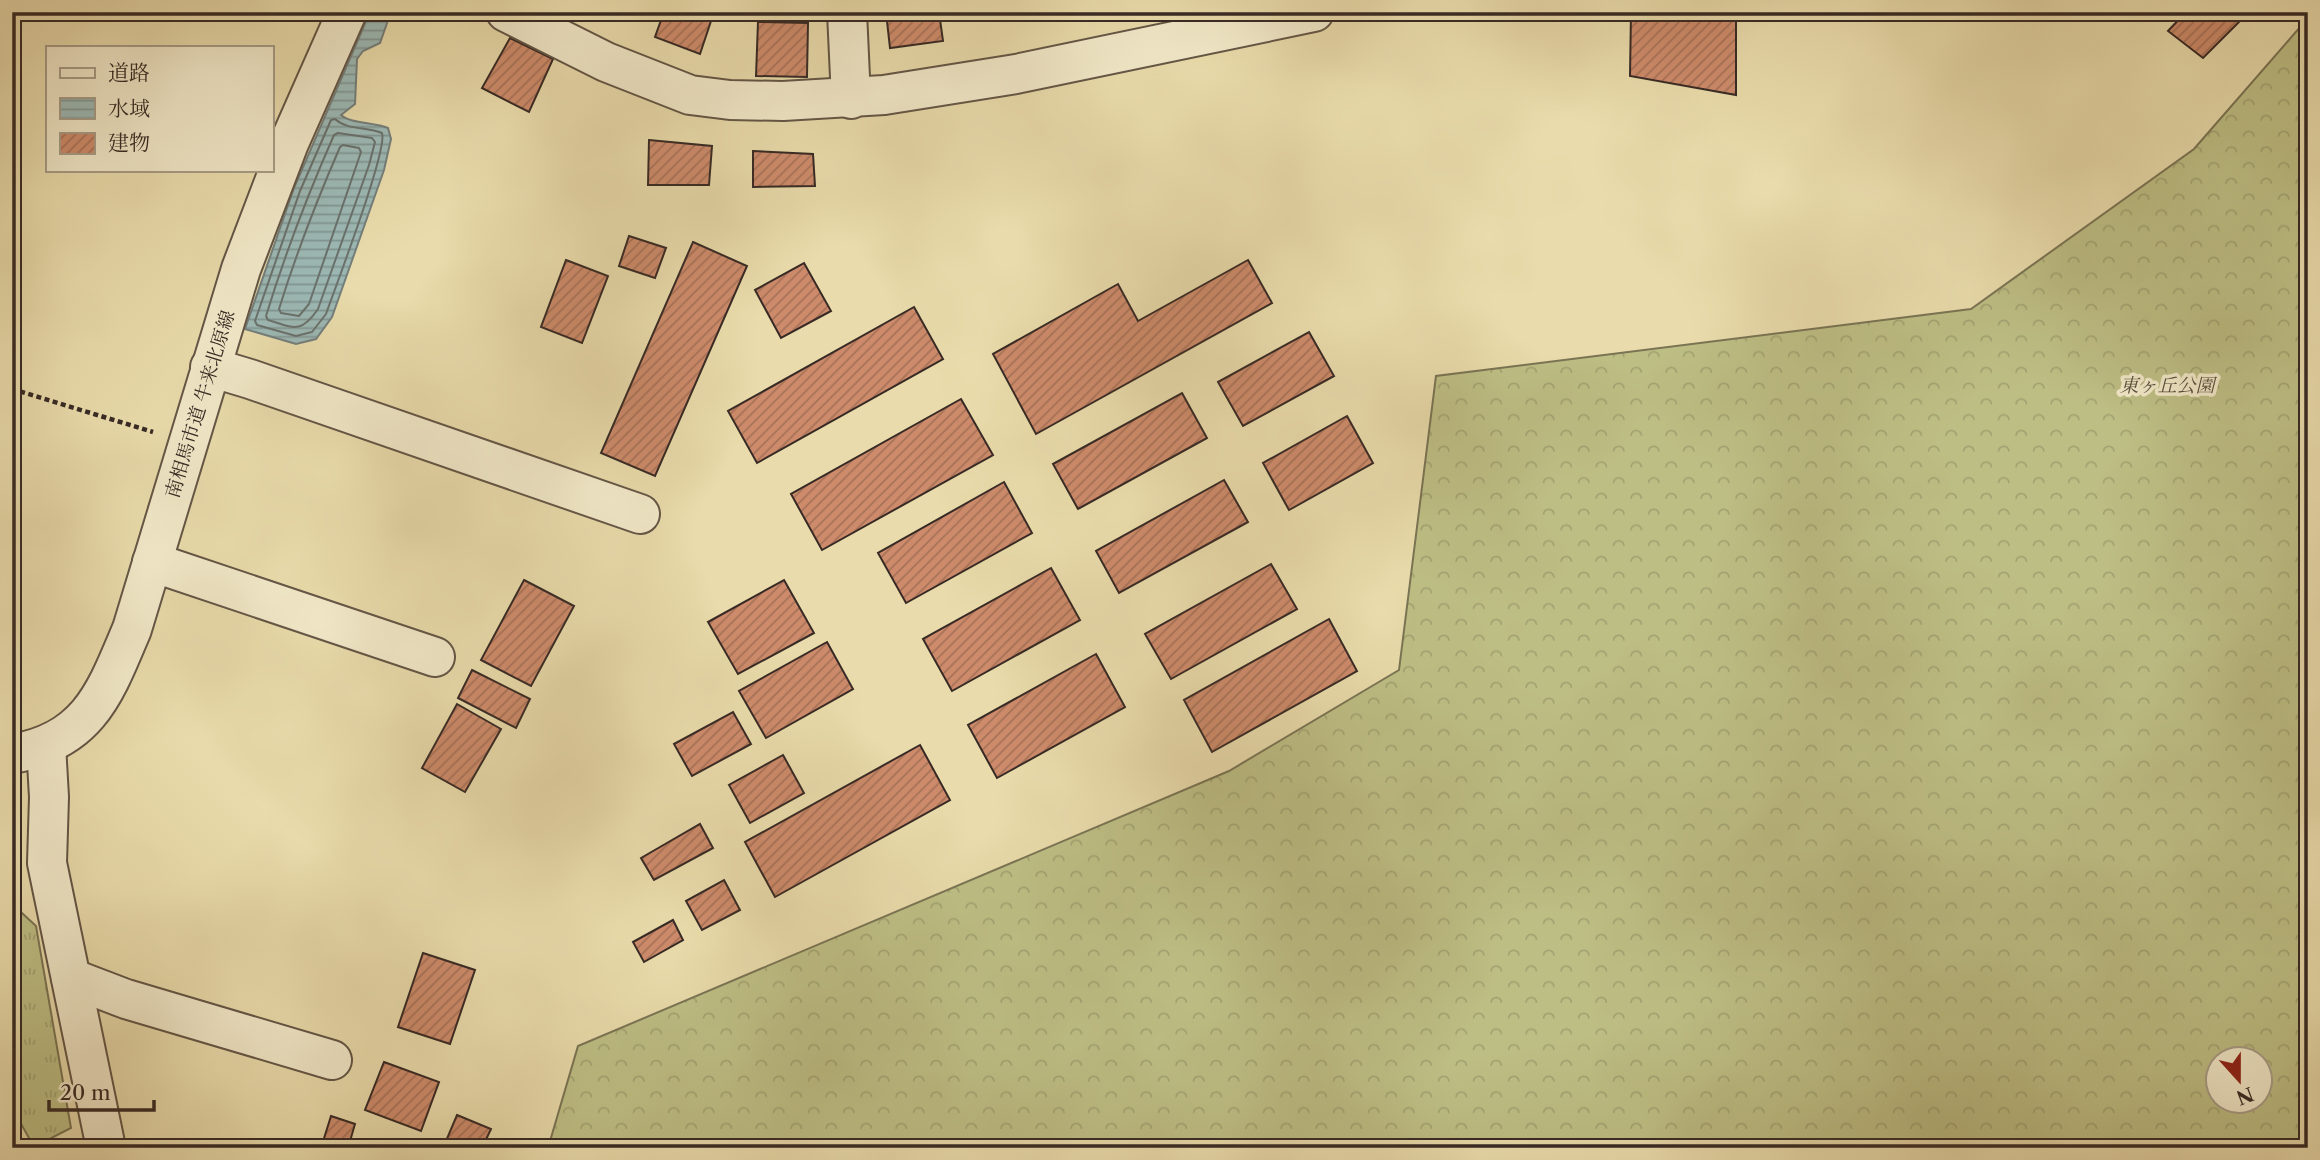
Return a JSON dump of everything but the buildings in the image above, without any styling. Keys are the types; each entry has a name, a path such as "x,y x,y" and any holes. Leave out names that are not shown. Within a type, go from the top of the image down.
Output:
{"street":[{"name":"南相馬市道 牛来北原線","path":"29,750 71,732 94,709 110,684 132,629 241,269 267,197 347,12"},
{"path":"506,12 606,62 690,95 730,100 783,101 884,96 1016,74 1314,12"},
{"path":"847,12 851,99"},
{"path":"210,367 639,514"},
{"path":"152,562 435,657"},
{"path":"29,750 49,797 47,863 106,1148"},
{"path":"71,978 126,999 332,1060"}],"path":[{"path":"12,388 187,443"}],"green space":[{"name":"東ヶ丘公園","path":"2308,18 2308,1148 548,1148 578,1046 1229,771 1399,670 1436,376 1971,309 2194,149"},
{"path":"22,913 36,926 71,1128 34,1147 20,1122 12,1045 12,927"}],"water":[{"path":"370,12 391,12 380,43 363,51 357,59 355,104 341,115 351,120 388,128 391,139 384,170 332,317 316,339 296,344 245,329 294,188"}]}
